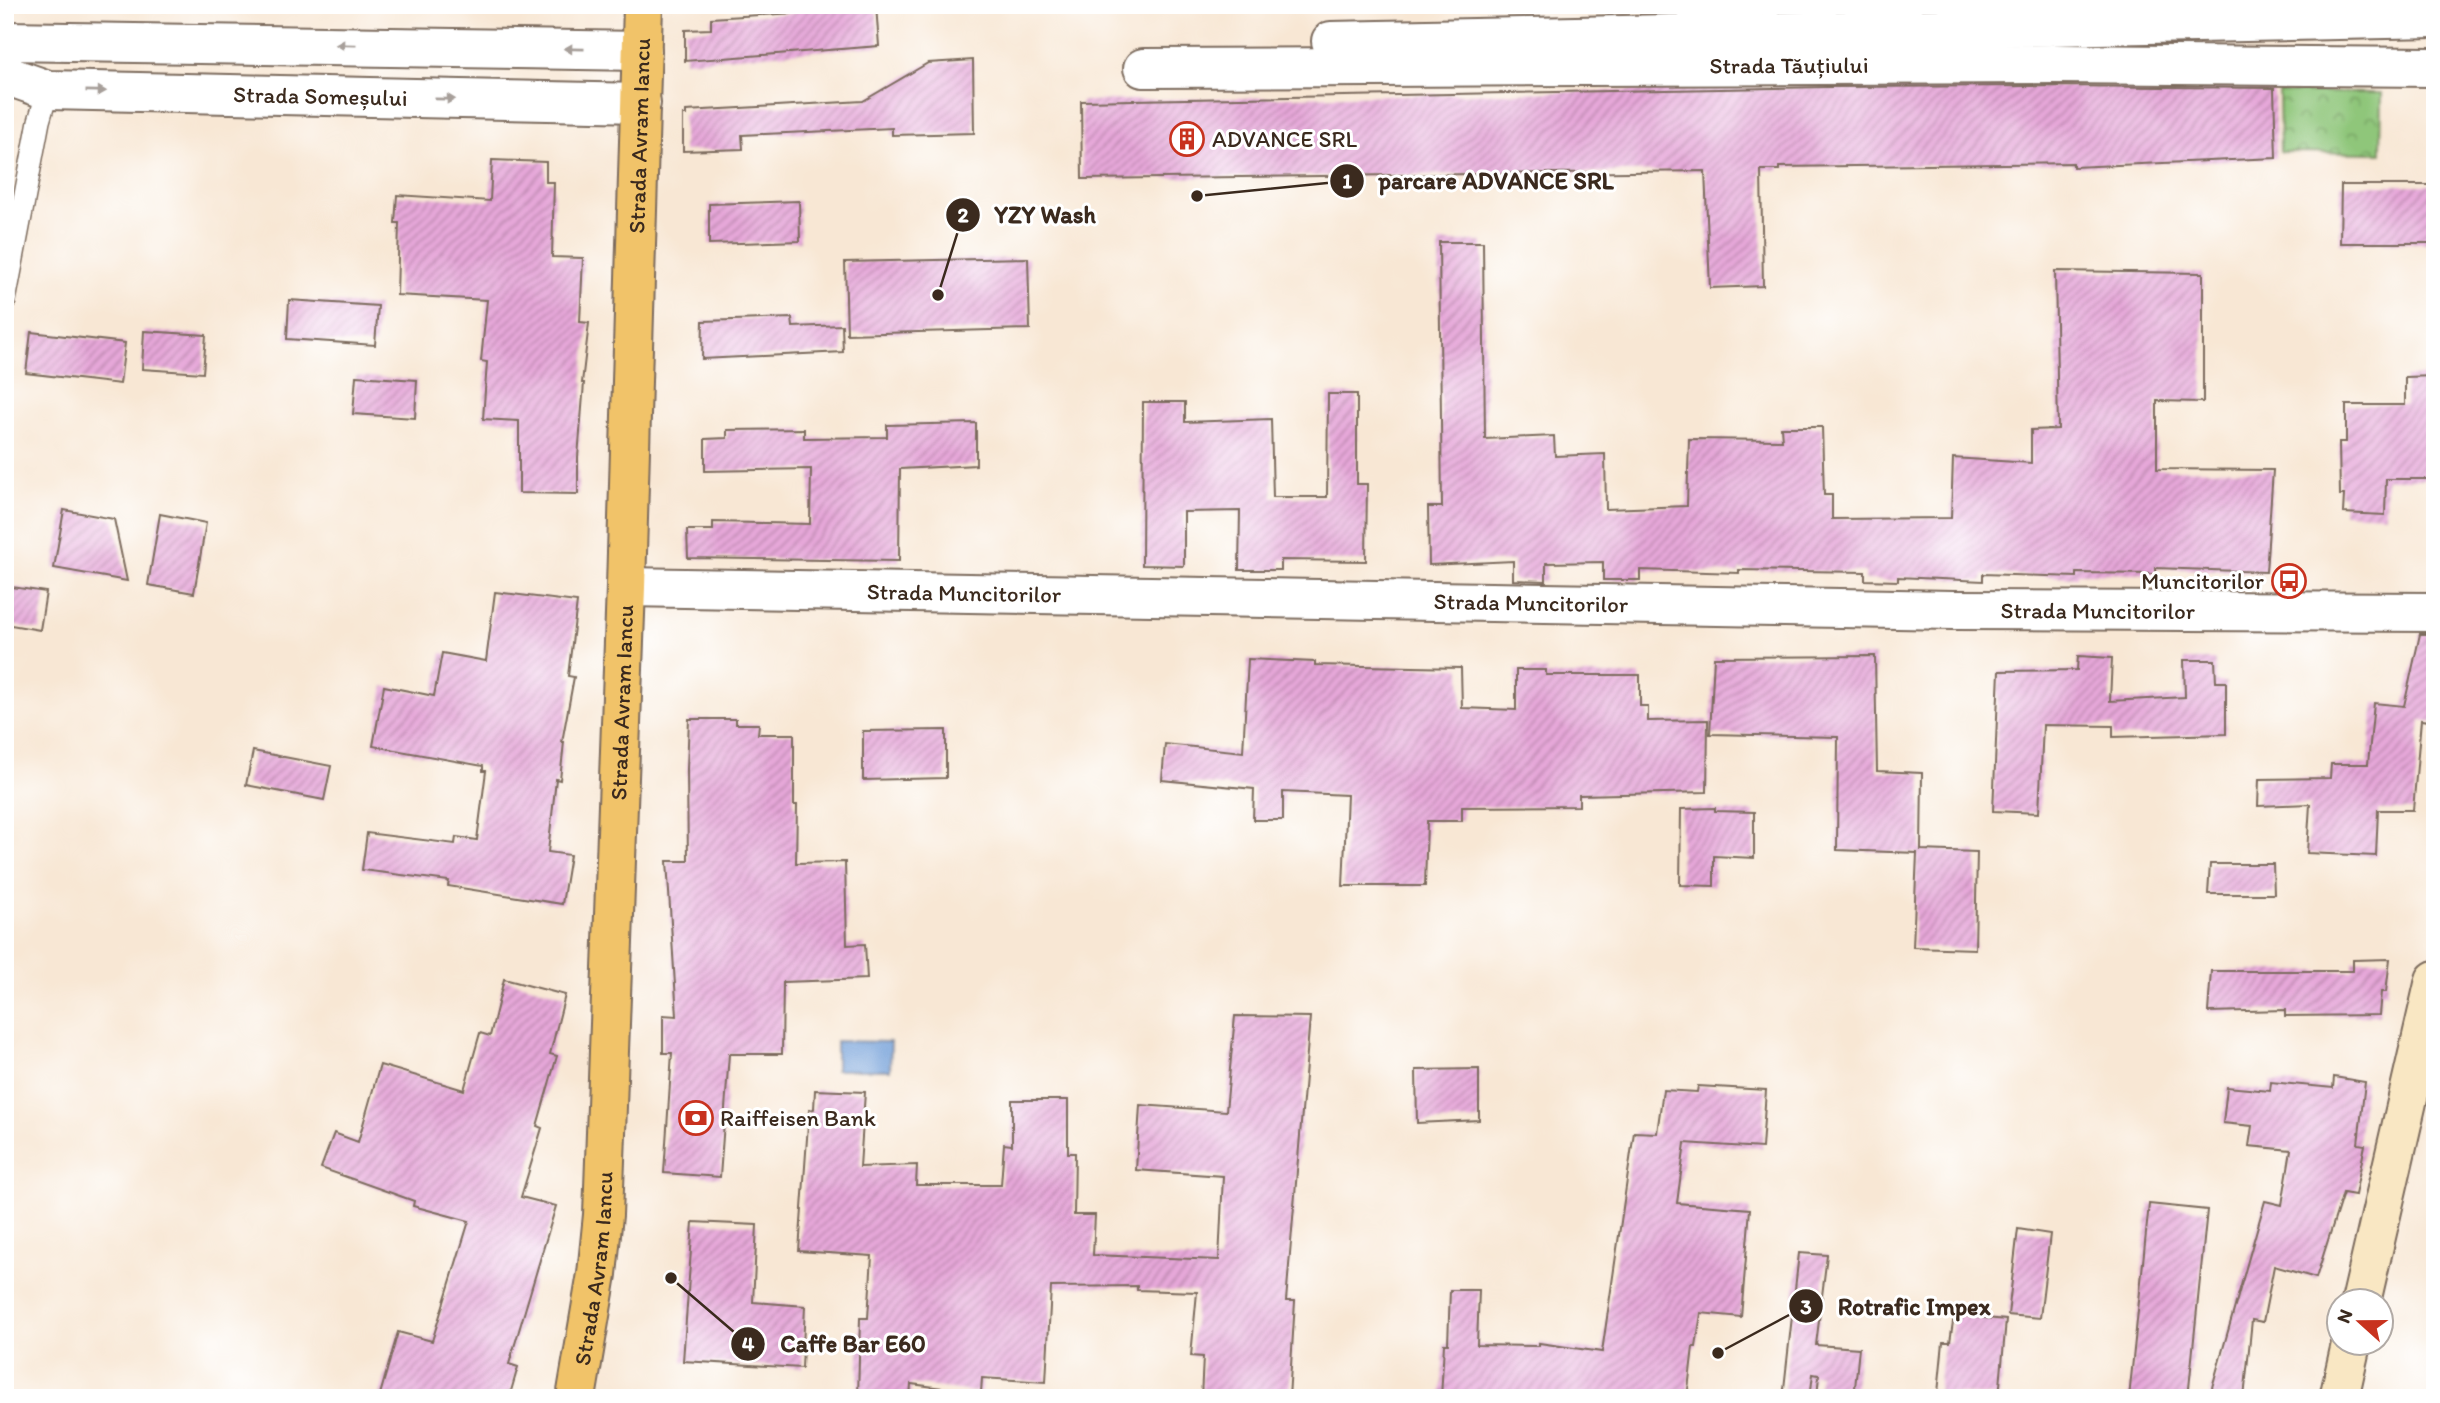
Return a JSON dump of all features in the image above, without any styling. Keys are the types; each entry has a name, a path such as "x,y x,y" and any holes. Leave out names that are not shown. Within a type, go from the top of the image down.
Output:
{"main road":[{"name":"Strada Avram Iancu","path":"576,1398 597,1274 603,1215 626,587 643,5"},
{"path":"2364,1288 2435,980"},
{"path":"2339,1398 2348,1358"}],"street":[{"name":"Strada Tăuțiului","path":"2435,18 1155,56 2435,67"},
{"path":"5,41 642,51"},
{"name":"Strada Someșului","path":"5,75 48,90 640,103"},
{"name":"Strada Muncitorilor","path":"626,587 1940,610 2435,612"}],"lane":[{"path":"5,301 39,121 48,90"}],"green space":[{"path":"2279,92 2382,93 2381,153 2280,152"}],"water":[{"path":"836,1041 891,1042 890,1070 836,1070"}],"building":[{"path":"795,5 876,5 879,46 685,61 685,30 711,29 711,18 795,13"},
{"path":"973,60 974,133 892,135 892,128 742,135 743,149 683,151 683,115 686,115 686,111 863,101 928,63"},
{"path":"1828,87 2274,88 2276,158 2073,167 2073,163 1779,167 1779,170 1761,170 1763,286 1710,288 1705,171 1082,179 1081,101"},
{"path":"492,160 546,162 546,182 554,182 552,257 583,258 580,322 589,323 582,383 578,494 519,493 519,421 483,419 487,362 481,361 487,300 397,295 397,195 490,201"},
{"path":"2341,185 2435,185 2435,243 2340,243"},
{"path":"799,201 800,241 709,244 709,204"},
{"path":"1439,242 1483,242 1485,439 1554,436 1555,456 1605,454 1606,509 1687,506 1689,439 1782,440 1781,427 1822,427 1824,495 1832,495 1832,519 1951,518 1953,458 2031,463 2031,430 2058,429 2055,271 2203,273 2203,402 2157,401 2157,469 2273,470 2266,572 2156,568 2156,574 2077,573 2077,577 1983,574 1983,581 1898,577 1898,581 1865,580 1865,572 1739,570 1739,573 1640,570 1640,580 1603,580 1603,562 1546,563 1546,581 1513,580 1513,561 1429,565 1428,507 1442,507"},
{"path":"1028,258 1030,329 847,334 845,262"},
{"path":"289,300 378,306 375,345 287,339"},
{"path":"792,318 793,327 842,325 843,352 702,359 703,321"},
{"path":"144,331 206,335 203,373 142,369"},
{"path":"31,332 125,343 120,384 26,373"},
{"path":"356,376 417,380 415,418 353,414"},
{"path":"2435,376 2435,479 2386,479 2385,515 2343,513 2339,442 2346,442 2346,405 2405,405 2405,377"},
{"path":"1328,394 1357,394 1357,484 1367,484 1366,561 1281,560 1281,570 1239,570 1240,511 1184,512 1184,566 1142,565 1143,402 1185,402 1185,422 1271,419 1273,497 1327,497"},
{"path":"976,423 976,465 900,469 899,561 688,558 687,530 713,530 713,522 810,524 811,469 705,471 705,439 727,438 727,430 804,429 804,438 887,437 887,425"},
{"path":"64,510 114,519 127,581 54,568"},
{"path":"160,514 206,523 194,593 148,585"},
{"path":"5,586 46,592 40,630 5,624"},
{"path":"495,592 577,602 568,676 574,677 562,742 560,780 556,779 548,852 570,855 562,904 448,886 449,881 362,870 367,833 455,844 456,837 477,840 486,771 483,771 483,766 373,746 384,686 434,696 442,653 486,661"},
{"path":"2420,634 2435,634 2435,722 2421,720 2413,810 2378,810 2376,856 2307,853 2310,804 2258,806 2259,779 2330,778 2331,764 2368,764 2374,703 2404,706"},
{"path":"1875,656 1877,771 1922,773 1921,850 1977,852 1975,949 1913,947 1917,853 1837,850 1838,737 1710,734 1714,657"},
{"path":"2078,656 2112,658 2110,701 2185,697 2184,660 2215,660 2216,682 2226,682 2226,734 2113,737 2113,726 2043,725 2039,813 1993,811 1999,671 2077,670"},
{"path":"1248,659 1315,662 1315,665 1461,668 1462,708 1516,710 1516,670 1546,670 1546,675 1640,675 1640,706 1648,706 1648,721 1708,720 1707,792 1579,795 1579,806 1462,807 1462,821 1427,821 1425,886 1343,886 1347,795 1283,792 1283,820 1253,820 1254,789 1162,780 1165,744 1243,752"},
{"path":"689,719 736,719 736,724 759,724 758,734 794,734 796,863 845,862 847,945 865,944 867,979 783,982 782,1054 729,1054 720,1177 664,1173 672,1053 663,1053 663,1015 677,1016 667,861 688,861"},
{"path":"946,730 946,778 863,780 863,731"},
{"path":"253,751 331,766 324,800 246,785"},
{"path":"1715,808 1715,811 1754,812 1754,858 1714,856 1714,886 1680,885 1681,809"},
{"path":"2210,864 2273,864 2274,894 2208,894"},
{"path":"2390,959 2386,992 2381,992 2379,1015 2285,1016 2285,1010 2208,1012 2211,971 2353,971 2353,960"},
{"path":"504,979 565,995 550,1054 557,1056 537,1126 542,1128 521,1197 556,1206 509,1364 518,1367 509,1398 379,1398 398,1332 432,1341 469,1221 413,1206 414,1201 321,1168 334,1133 358,1142 380,1065 464,1090 480,1033 490,1036"},
{"path":"1235,1016 1310,1017 1286,1301 1295,1301 1289,1398 1201,1398 1203,1357 1191,1356 1197,1292 1137,1290 1137,1286 1051,1287 1046,1382 982,1378 981,1393 911,1384 910,1398 858,1398 860,1318 868,1318 872,1256 799,1251 809,1110 814,1109 815,1090 865,1092 860,1167 917,1165 916,1185 1001,1185 1004,1144 1012,1145 1012,1100 1068,1100 1068,1153 1075,1153 1074,1215 1095,1215 1093,1255 1219,1260 1223,1176 1136,1170 1140,1105 1226,1111"},
{"path":"1479,1069 1479,1120 1417,1123 1416,1070"},
{"path":"2334,1077 2365,1082 2358,1144 2365,1145 2355,1195 2343,1193 2316,1278 2274,1266 2263,1322 2252,1320 2244,1398 2209,1398 2265,1201 2282,1205 2291,1150 2249,1146 2252,1126 2223,1123 2227,1087 2270,1091 2271,1082 2333,1088"},
{"path":"1698,1086 1766,1090 1762,1148 1685,1143 1677,1203 1750,1209 1741,1317 1701,1313 1696,1347 1693,1347 1687,1398 1441,1398 1444,1344 1448,1344 1450,1290 1479,1290 1477,1345 1539,1346 1539,1343 1602,1352 1634,1132 1657,1133 1663,1090 1697,1092"},
{"path":"2149,1204 2207,1210 2188,1398 2129,1398"},
{"path":"693,1222 757,1225 753,1302 805,1306 802,1368 683,1361"},
{"path":"2018,1229 2050,1234 2040,1318 2008,1315"},
{"path":"1799,1253 1827,1255 1816,1345 1859,1348 1854,1398 1817,1398 1819,1375 1813,1374 1810,1398 1783,1398"},
{"path":"1954,1315 2006,1320 1999,1397 1938,1393 1943,1342 1950,1342"}],"place":[{"name":"ADVANCE SRL","path":"1187,139"},
{"name":"parcare ADVANCE SRL","path":"1197,196"},
{"name":"YZY Wash","path":"938,295"},
{"name":"Muncitorilor","path":"2289,581"},
{"name":"Raiffeisen Bank","path":"696,1118"},
{"name":"Caffe Bar E60","path":"671,1278"},
{"name":"Rotrafic Impex","path":"1718,1353"}]}
